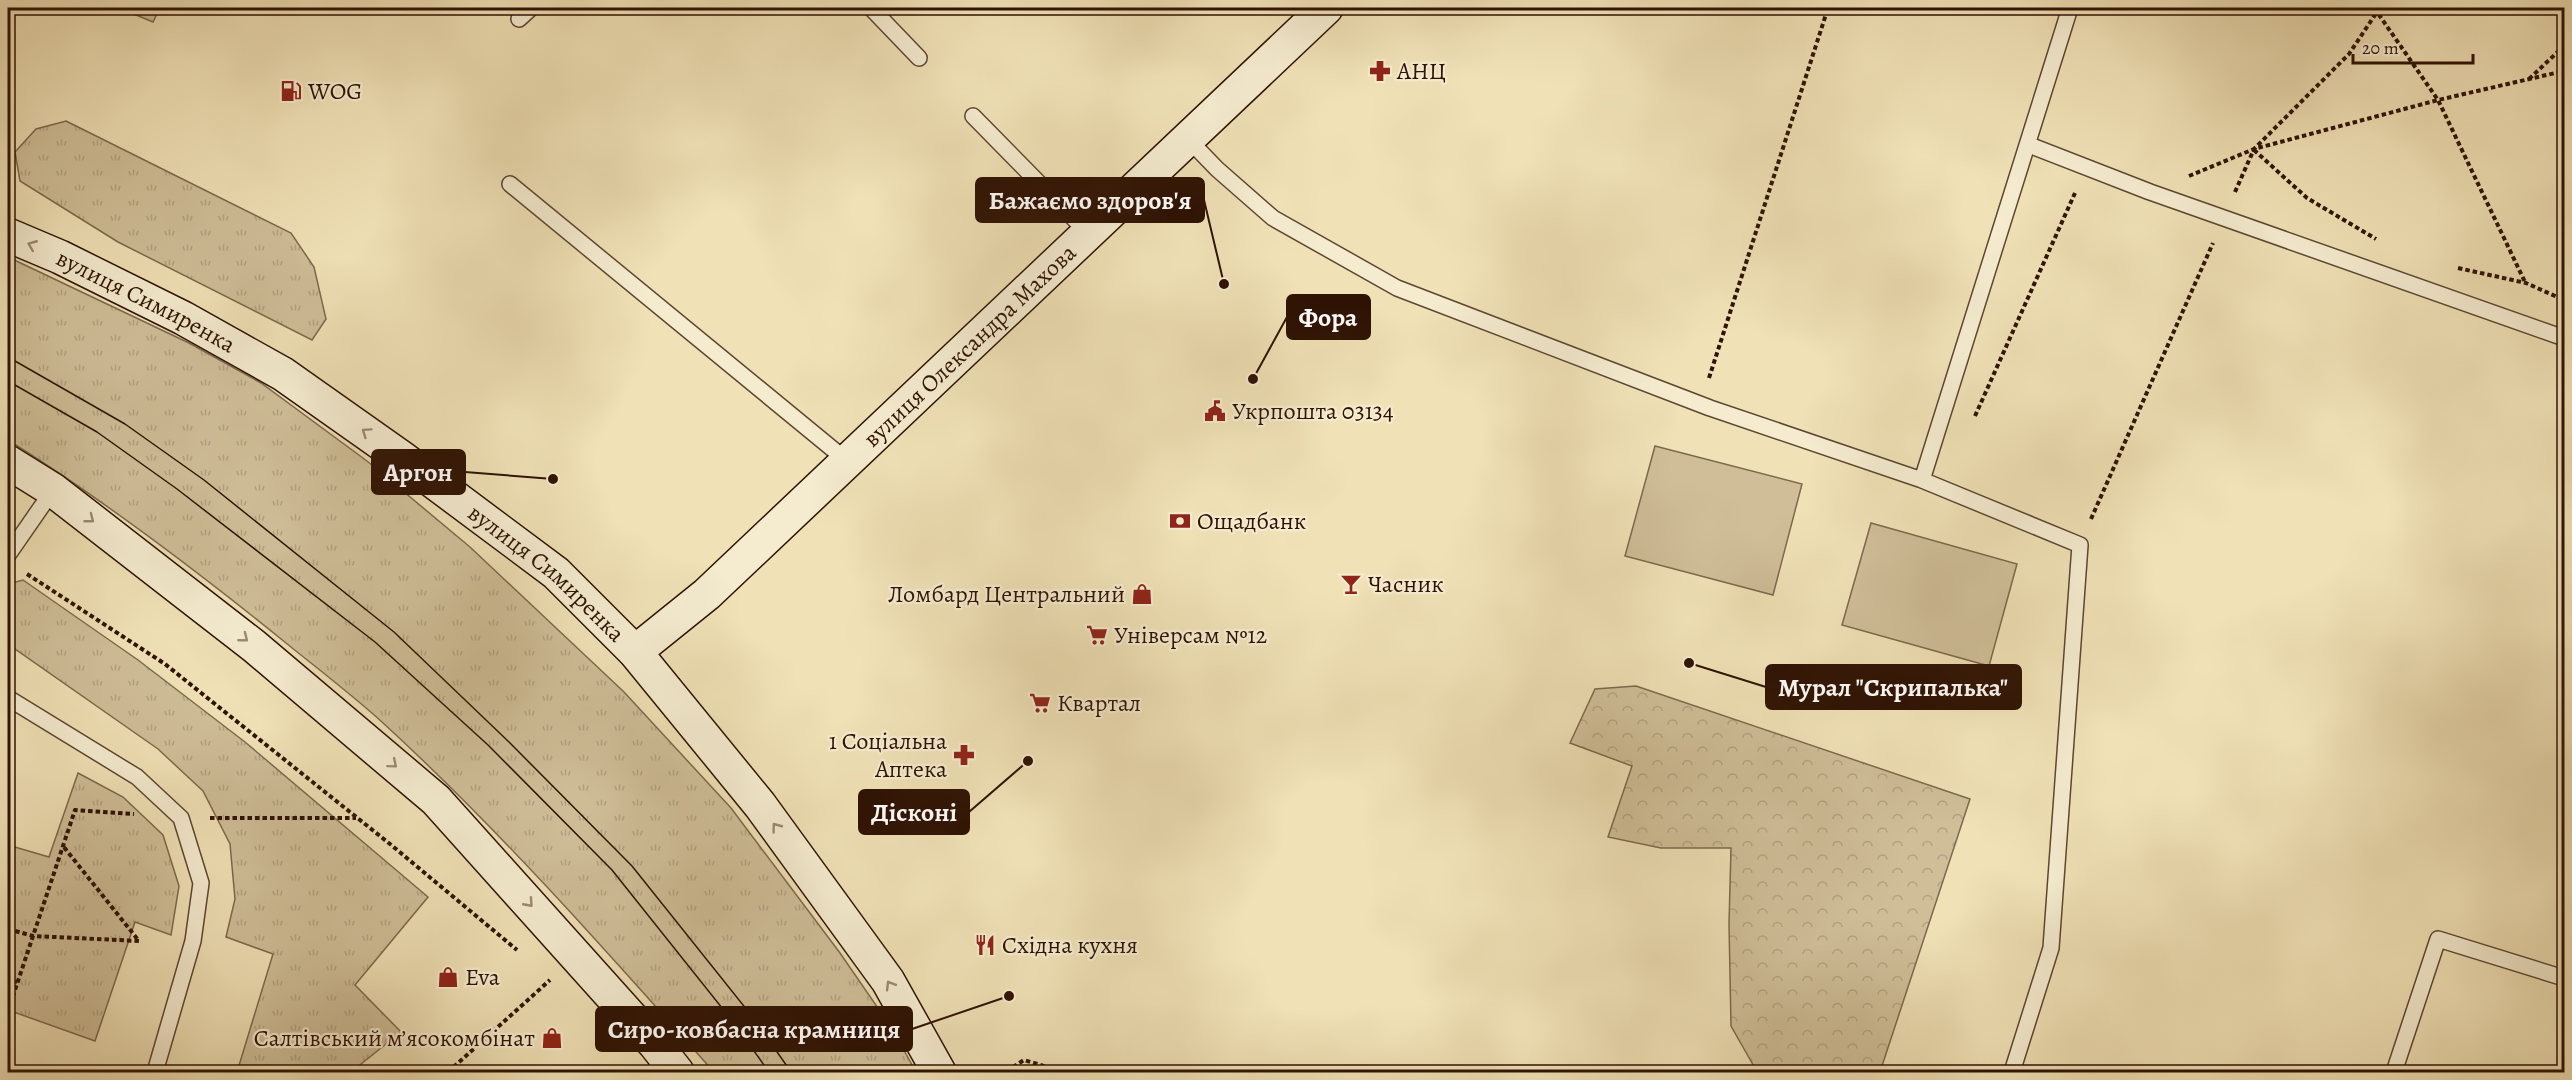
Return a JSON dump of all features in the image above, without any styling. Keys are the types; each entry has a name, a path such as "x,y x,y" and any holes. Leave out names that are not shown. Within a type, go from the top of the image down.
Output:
{"street":[{"name":"вулиця Олександра Махова","path":"635,652 707,594 1326,8"},
{"name":"вулиця Симиренка","path":"8,235 60,257 183,318 283,374 402,458 556,573 635,652 760,805 852,928 888,981 939,1072"},
{"path":"8,462 53,490 254,646 436,800 656,1044 677,1072"}],"lane":[{"path":"519,19 531,8"},
{"path":"871,8 919,58"},
{"path":"1922,480 2029,145 2070,8"},
{"path":"974,116 1088,232"},
{"path":"1188,139 1217,170 1273,218 1397,288 1701,404 1922,480 2080,544 2051,948 2012,1072"},
{"path":"2029,145 2150,192 2565,338"},
{"path":"510,184 846,460"},
{"path":"8,555 53,490"},
{"path":"8,698 137,777 181,818 201,883 194,941 155,1072"},
{"path":"2394,1072 2438,939 2565,978"}],"path":[{"path":"1701,404 1828,8"},
{"path":"2365,8 2378,10 2438,100 2526,283"},
{"path":"2080,544 2254,149 2349,54 2378,10"},
{"path":"2528,80 2565,46"},
{"path":"2150,192 2254,149 2438,100 2565,70"},
{"path":"2254,149 2307,198 2385,244"},
{"path":"1971,424 2086,167"},
{"path":"2449,266 2526,283 2565,300"},
{"path":"17,568 165,664 524,956"},
{"path":"8,1011 75,810 181,818 357,818"},
{"path":"8,928 33,936 139,941 63,846"},
{"path":"448,1072 551,979 542,971"},
{"path":"8,979 17,982"},
{"path":"1013,1067 1024,1060 1064,1072"}],"green space":[{"path":"119,8 160,8 153,22"},
{"path":"66,121 291,233 314,267 326,319 312,340 118,242 20,181 15,152 36,129"},
{"path":"8,257 189,343 261,383 367,461 470,547 624,692 731,808 840,953 891,1027 916,1072 714,1072 511,849 382,722 184,563 80,487 8,440"},
{"path":"1655,446 1802,484 1773,595 1625,556"},
{"path":"1871,523 2017,564 1989,666 1842,625"},
{"path":"23,580 138,660 245,742 428,897 355,985 401,1032 351,1072 237,1072 273,954 226,937 235,899 230,844 203,791 158,749 8,644 8,584"},
{"path":"1636,686 1970,799 1880,1072 1755,1072 1756,1070 1731,1026 1729,924 1731,848 1661,848 1608,837 1632,766 1570,743 1595,689"},
{"path":"78,773 123,797 163,835 179,886 171,935 135,922 95,1041 8,1010 8,845 49,857"}],"tram line":[{"path":"8,357 125,424 204,480 394,632 509,742 632,866 755,1020 791,1072"},
{"path":"8,381 97,432 177,489 375,642 488,745 612,870 734,1023 769,1072"}],"place":[{"name":"АНЦ","path":"1380,71"},
{"name":"WOG","path":"291,91"},
{"name":"Бажаємо здоров'я","path":"1224,284"},
{"name":"Фора","path":"1253,379"},
{"name":"Укрпошта 03134","path":"1215,411"},
{"name":"Аргон","path":"553,479"},
{"name":"Ощадбанк","path":"1180,521"},
{"name":"Часник","path":"1351,584"},
{"name":"Ломбард Центральний","path":"1142,594"},
{"name":"Універсам №12","path":"1097,635"},
{"name":"Мурал \"Скрипалька\"","path":"1689,663"},
{"name":"Квартал","path":"1040,703"},
{"name":"1 Соціальна Аптека","path":"964,755"},
{"name":"Дісконі","path":"1028,761"},
{"name":"Східна кухня","path":"985,945"},
{"name":"Eva","path":"448,977"},
{"name":"Сиро-ковбасна крамниця","path":"1009,996"},
{"name":"Салтівський м’ясокомбінат","path":"552,1038"}]}
